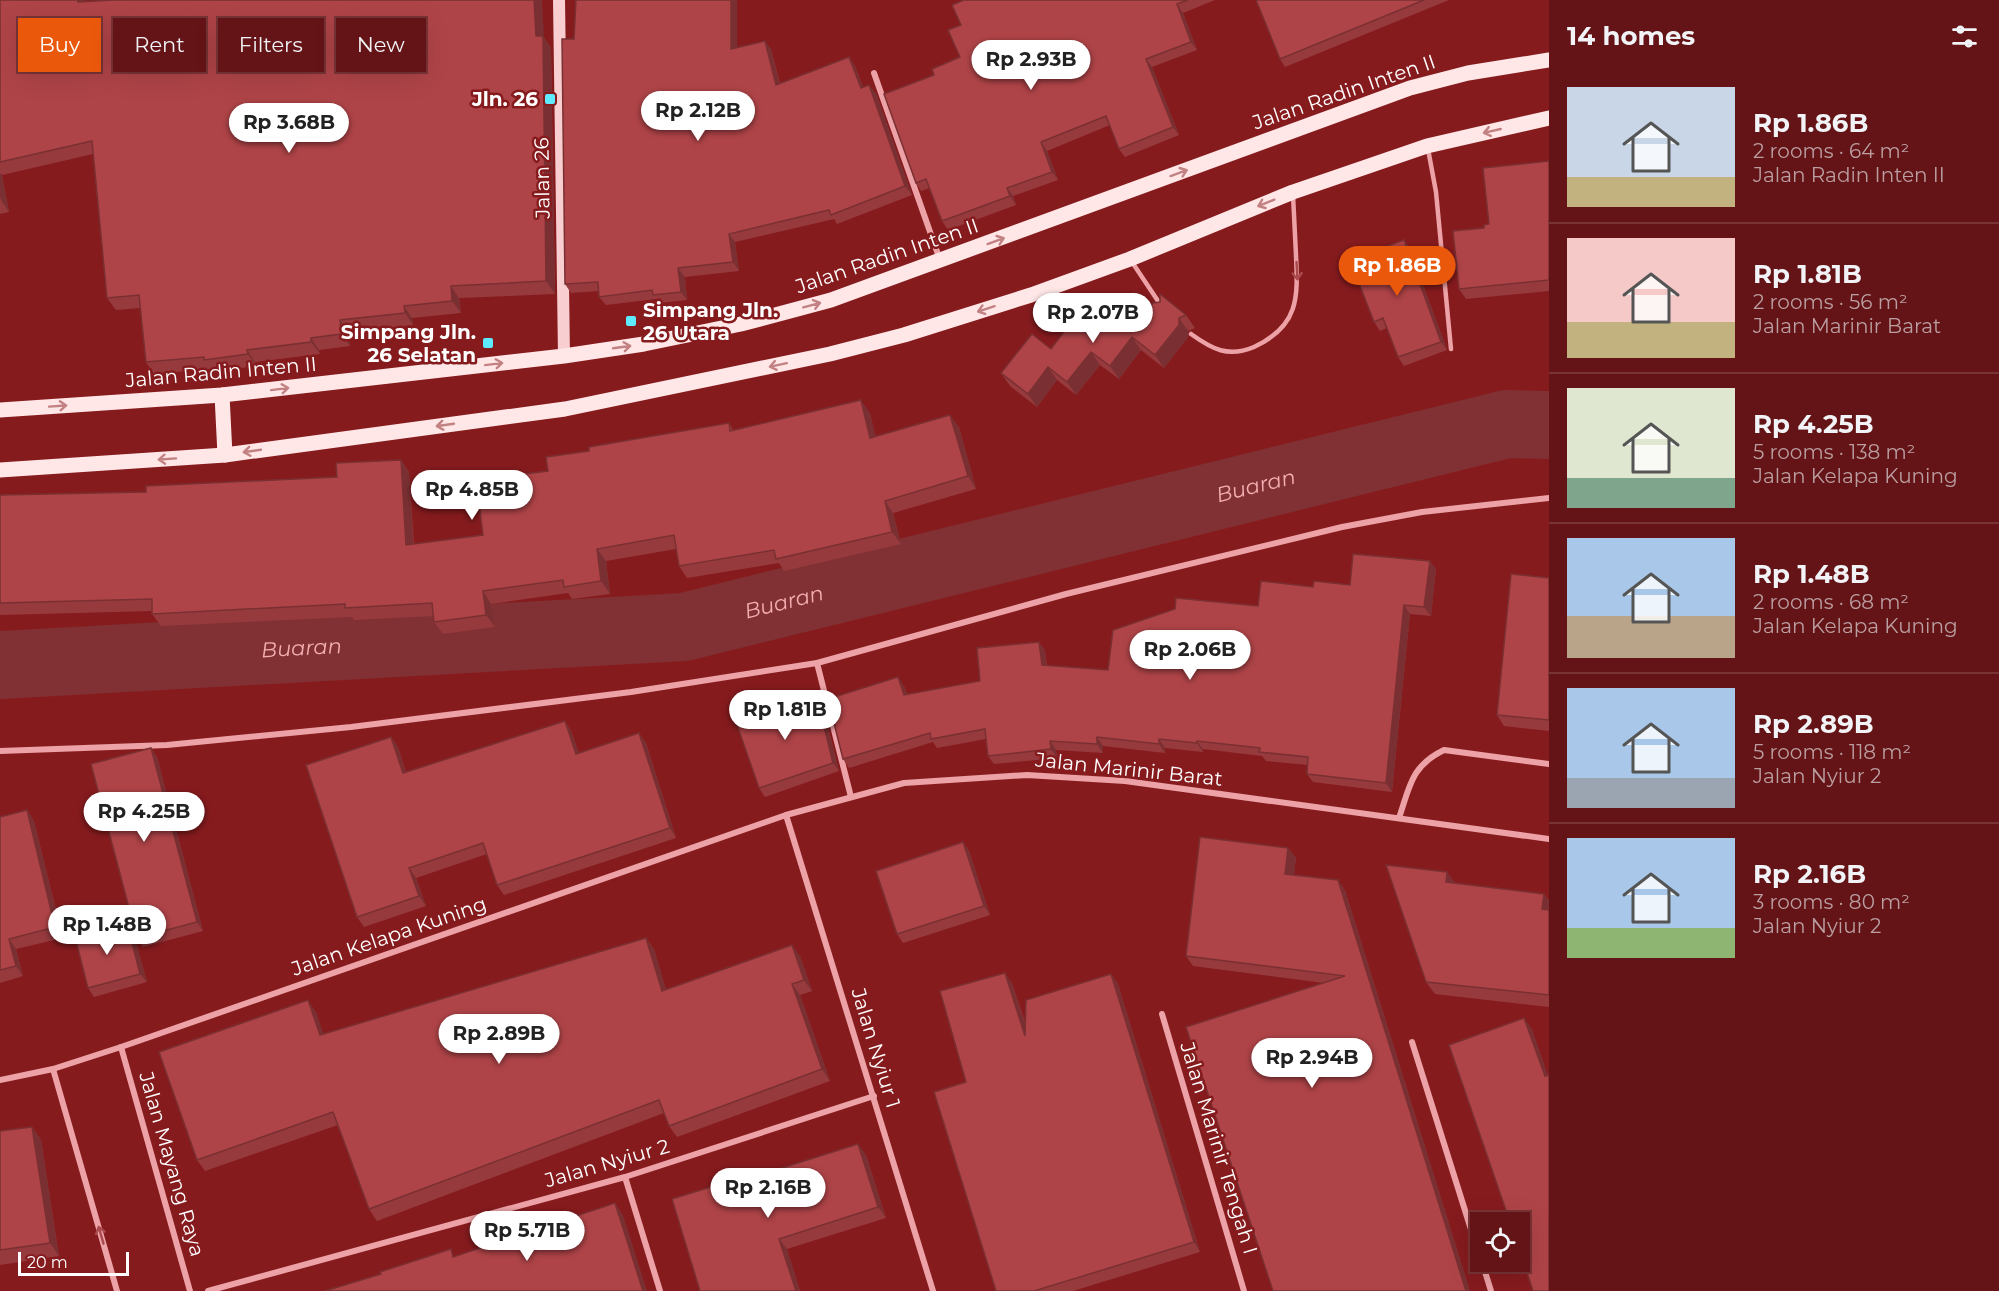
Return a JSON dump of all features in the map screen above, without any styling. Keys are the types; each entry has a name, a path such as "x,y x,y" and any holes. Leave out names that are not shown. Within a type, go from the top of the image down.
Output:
{"main road":[{"name":"Jalan Radin Inten II","path":"0,410 222,395 564,356 644,344 741,324 831,300 1410,88 1468,73 1549,60"},
{"path":"0,470 225,455 565,409 830,354 915,332 1031,294 1130,259 1293,192 1427,146 1549,118"},
{"path":"222,395 225,455"}],"street":[{"name":"Jalan 26","path":"559,0 564,356"},
{"path":"873,73 940,261"},
{"path":"0,751 167,745 351,727 631,692 817,663 1066,594 1342,527 1422,512 1549,498"},
{"path":"817,663 850,797"},
{"path":"1399,818 1414,775 1431,757 1444,750 1549,765"},
{"name":"Jalan Marinir Barat","path":"786,815 904,783 1028,775 1125,781 1549,839"},
{"name":"Jalan Kelapa Kuning","path":"0,1080 53,1069 121,1047 786,815"},
{"name":"Jalan Nyiur 1","path":"786,815 933,1291"},
{"name":"Jalan Marinir Tengah I","path":"1162,1014 1245,1291"},
{"path":"1412,1042 1470,1225"},
{"name":"Jalan Mayang Raya","path":"121,1047 190,1291"},
{"path":"53,1069 117,1291"},
{"name":"Jalan Nyiur 2","path":"208,1291 625,1177 874,1096"},
{"path":"625,1177 660,1291"},
{"path":"1485,1272 1491,1291"}],"lane":[{"path":"1427,146 1436,192 1451,349"},
{"path":"1191,334 1209,347 1223,352 1234,352 1258,345 1285,325 1293,310 1298,291 1293,192"},
{"path":"1130,259 1165,312"}],"building":[{"path":"0,0 78,0 78,2 115,0 534,0 536,36 543,36 546,281 451,286 452,301 404,306 405,313 340,320 341,334 311,338 311,342 247,350 248,354 204,360 204,357 146,362 139,295 107,298 92,141 0,162"},
{"path":"576,0 731,0 731,49 765,41 776,85 849,57 861,88 869,85 905,186 831,215 829,210 729,234 733,262 678,268 681,292 653,295 652,290 599,297 598,282 565,284 562,39 574,39"},
{"path":"964,0 1188,0 1177,4 1191,42 1146,59 1173,127 1119,149 1106,116 1041,142 1052,172 1007,188 1010,196 942,221 926,179 916,183 884,94 934,75 932,69 960,57 948,30 961,25 952,5"},
{"path":"1256,0 1424,0 1280,59"},
{"path":"1549,161 1549,280 1459,289 1453,231 1484,228 1484,225 1489,224 1483,168"},
{"path":"1404,240 1441,342 1398,357 1383,318 1374,322 1350,260"},
{"path":"1160,294 1186,315 1179,318 1179,325 1155,355 1132,337 1110,366 1091,352 1067,382 1048,367 1028,394 1001,373 1032,334 1051,349 1072,321 1091,336 1114,306 1137,324 1153,303 1160,302"},
{"path":"861,400 870,438 950,415 968,476 885,501 892,532 776,559 774,550 679,566 674,535 597,549 601,581 564,587 563,580 483,591 486,615 434,622 432,603 345,608 345,604 152,614 152,599 0,603 0,495 146,492 146,486 337,477 336,463 401,460 406,545 483,535 476,480 548,471 546,457 589,451 589,447 729,423 730,431"},
{"path":"1353,554 1430,561 1424,607 1404,605 1386,783 1307,774 1308,757 1259,752 1260,748 1197,741 1197,743 1159,739 1159,744 1097,737 1097,744 1050,741 1051,749 988,756 985,729 931,739 930,733 843,759 828,699 898,677 904,695 980,681 977,648 1039,642 1042,665 1108,670 1113,630 1175,609 1176,598 1258,606 1261,581 1313,587 1314,581 1350,585"},
{"path":"1511,574 1549,578 1549,720 1497,715"},
{"path":"799,698 802,707 818,702 833,763 759,788 735,719"},
{"path":"565,721 576,754 639,733 670,828 497,885 483,843 409,868 419,896 357,917 306,765 391,737 403,773"},
{"path":"151,748 197,922 137,938 91,764"},
{"path":"27,810 55,927 9,939 16,966 0,970 0,817"},
{"path":"1200,837 1288,848 1285,874 1338,880 1466,1291 1273,1291 1186,1027 1345,976 1186,956"},
{"path":"963,842 984,906 897,934 876,871"},
{"path":"1386,865 1447,872 1446,882 1544,894 1542,909 1549,910 1549,995 1426,982"},
{"path":"127,923 140,974 88,988 75,937"},
{"path":"646,938 662,991 792,945 804,980 792,984 822,1069 669,1126 659,1100 369,1209 333,1112 197,1160 159,1052 308,1000 320,1035"},
{"path":"1005,973 1025,1036 1026,1000 1111,974 1194,1242 1034,1291 996,1291 934,1092 966,1082 940,991"},
{"path":"1524,1018 1545,1076 1549,1075 1549,1291 1533,1291 1527,1272 1530,1272 1530,1212 1507,1212 1449,1045"},
{"path":"32,1127 50,1243 0,1250 0,1131"},
{"path":"858,1144 878,1207 779,1239 796,1291 700,1291 672,1199 759,1172 760,1175"},
{"path":"615,1203 643,1291 325,1291 451,1249 453,1257"}],"waterway":[{"name":"Buaran","path":"0,665 684,627 1507,424 1549,425"}],"place":[{"name":"Jln. 26","path":"550,99"},
{"name":"Simpang Jln. 26 Utara","path":"631,321"},
{"name":"Simpang Jln. 26 Selatan","path":"488,343"}]}
